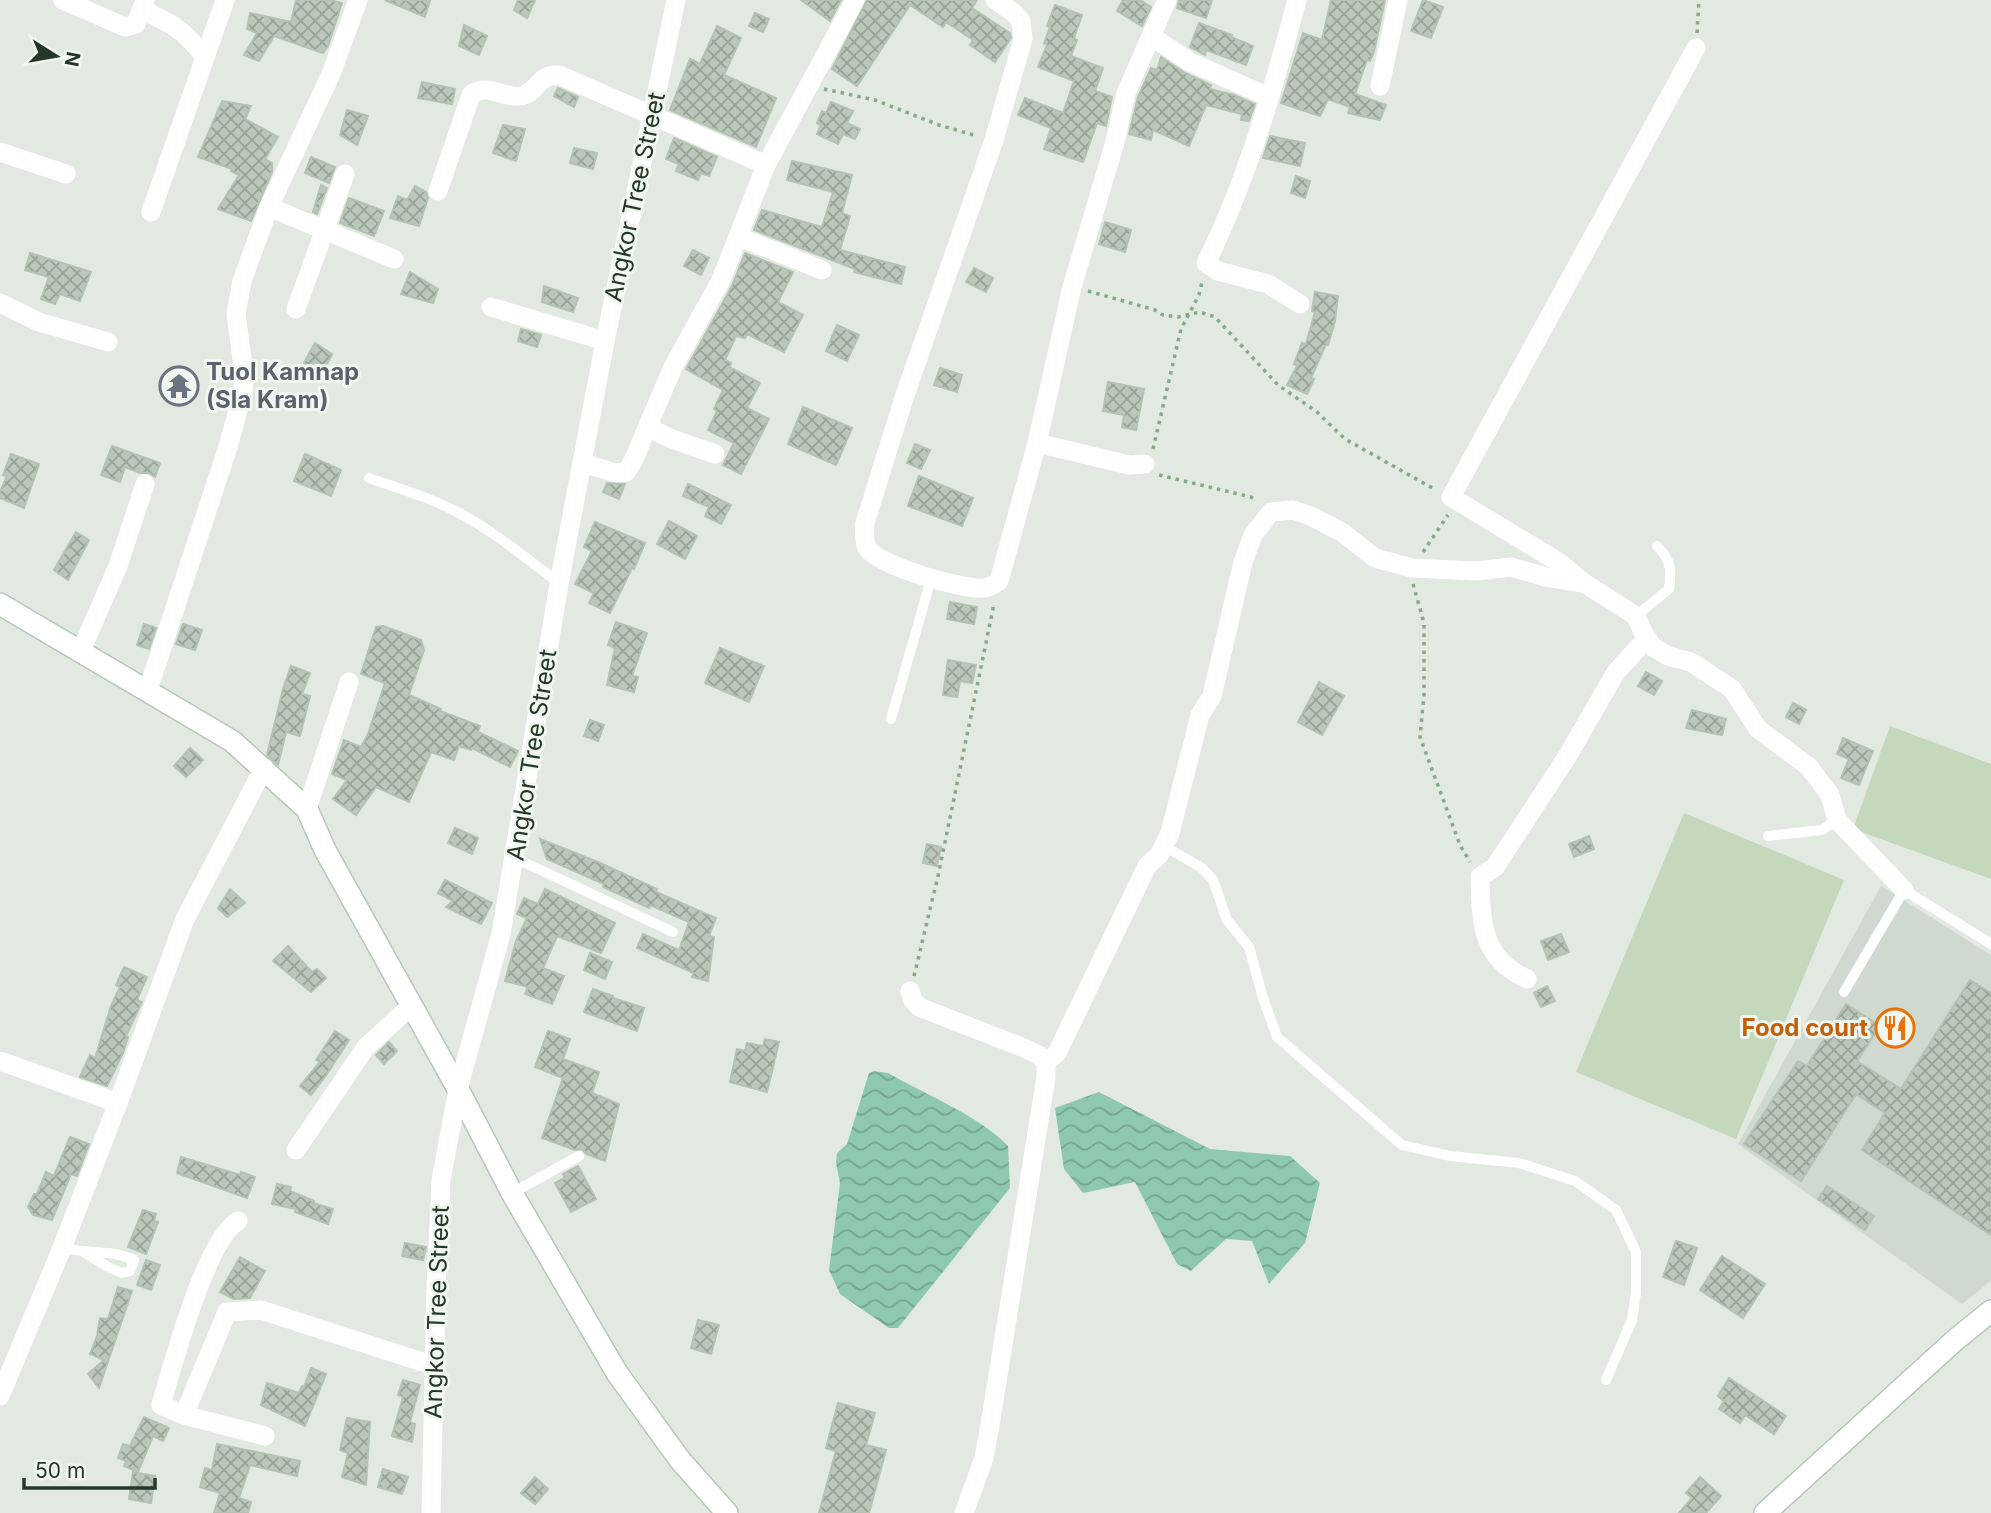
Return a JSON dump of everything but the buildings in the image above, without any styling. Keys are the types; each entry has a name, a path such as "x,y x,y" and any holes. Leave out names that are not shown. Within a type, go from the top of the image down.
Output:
{"street":[{"path":"63,0 125,27 136,24 143,5 188,35 205,57"},
{"path":"150,212 225,0"},
{"path":"148,690 229,447 243,392 244,374 236,314 242,281 269,207 331,74 358,0"},
{"name":"Angkor Tree Street","path":"430,1513 442,1180 458,1089 501,934 559,584 605,341 676,0"},
{"path":"582,463 616,473 626,472 673,367 721,280 766,165 855,0"},
{"path":"995,0 1014,13 1021,21 1024,31 994,140 904,398 864,526 866,546 875,556 931,579 964,587 987,588 999,581 1037,443 1072,286 1115,142 1126,93 1167,0"},
{"path":"1297,0 1269,97 1233,205 1206,263 1218,271 1268,284 1300,304"},
{"path":"1380,86 1398,0"},
{"path":"1150,36 1190,62 1269,97"},
{"path":"1696,48 1454,499 1560,563 1584,583 1636,616 1653,646 1668,656 1691,662 1732,689 1759,729 1809,767 1830,795 1837,820 1904,890"},
{"path":"438,191 467,105 475,91 491,90 515,96 523,95 534,89 543,77 559,75 766,165"},
{"path":"0,152 66,174"},
{"path":"296,309 345,174"},
{"path":"269,207 394,259"},
{"path":"739,237 822,270"},
{"path":"0,303 39,322 108,342"},
{"path":"491,307 605,341"},
{"path":"647,427 715,454"},
{"path":"1037,443 1129,465 1145,464"},
{"path":"81,651 114,576 145,484"},
{"path":"1046,1062 1056,1053 1147,866 1159,855 1170,833 1200,715 1212,696 1243,562 1253,535 1271,512 1293,510 1311,516 1343,533 1375,558 1412,568 1476,571 1511,567 1546,577 1584,583"},
{"path":"1,607 232,741 307,809 325,850 458,1089 512,1193 617,1373 680,1460 727,1513"},
{"path":"1528,978 1505,968 1488,944 1481,917 1480,877 1495,867 1567,757 1616,672 1647,638"},
{"path":"307,809 349,681"},
{"path":"0,1396 62,1248 185,919 264,768"},
{"path":"910,991 919,1007 1024,1048 1039,1055 1046,1062 1046,1077 990,1425 984,1458 964,1513"},
{"path":"296,1150 366,1047 410,1007"},
{"path":"0,1061 118,1103"},
{"path":"238,1221 233,1224 213,1254 181,1336 161,1405 184,1415 265,1436"},
{"path":"184,1415 227,1312 261,1310 435,1366"},
{"path":"1765,1513 1934,1359 1991,1311"}],"lane":[{"path":"369,478 425,497 461,514 506,542 559,584"},
{"path":"1636,616 1669,589 1672,571 1668,557 1657,546"},
{"path":"891,719 931,579"},
{"path":"1768,836 1822,830 1837,820"},
{"path":"1164,846 1202,867 1213,880 1227,920 1249,947 1263,999 1278,1037 1402,1145 1450,1156 1518,1163 1575,1181 1616,1210 1636,1252 1636,1292 1632,1320 1606,1380"},
{"path":"515,858 674,932"},
{"path":"1844,992 1904,890 1991,944"},
{"path":"512,1193 579,1156"},
{"path":"62,1248 85,1253"}],"path":[{"path":"1696,48 1699,0"},
{"path":"809,86 875,100 939,125 994,140"},
{"path":"1206,263 1199,295 1181,329 1153,450 1145,464 1155,474 1251,497 1271,512"},
{"path":"1072,286 1155,310 1163,315 1178,317 1200,312 1215,317 1278,385 1317,412 1345,439 1454,499 1412,568 1413,586 1424,622 1424,695 1420,737 1460,845 1480,877"},
{"path":"910,991 938,876 999,581"}],"shaded area":[{"path":"1890,726 1991,764 1991,879 1853,829"},
{"path":"1684,813 1844,880 1736,1139 1576,1072"},
{"path":"1881,886 1991,955 1991,1281 1962,1304 1738,1144"}],"water":[{"path":"869,1073 888,1073 951,1106 982,1125 1008,1146 1010,1188 898,1328 889,1328 840,1294 829,1270 840,1183 837,1153 847,1144"},
{"path":"1099,1092 1210,1149 1290,1156 1320,1183 1305,1243 1269,1284 1252,1241 1226,1239 1191,1271 1177,1264 1135,1182 1083,1193 1064,1169 1055,1108"}],"place":[{"name":"Tuol Kamnap (Sla Kram)","path":"179,386"},
{"name":"Food court","path":"1895,1028"}]}
